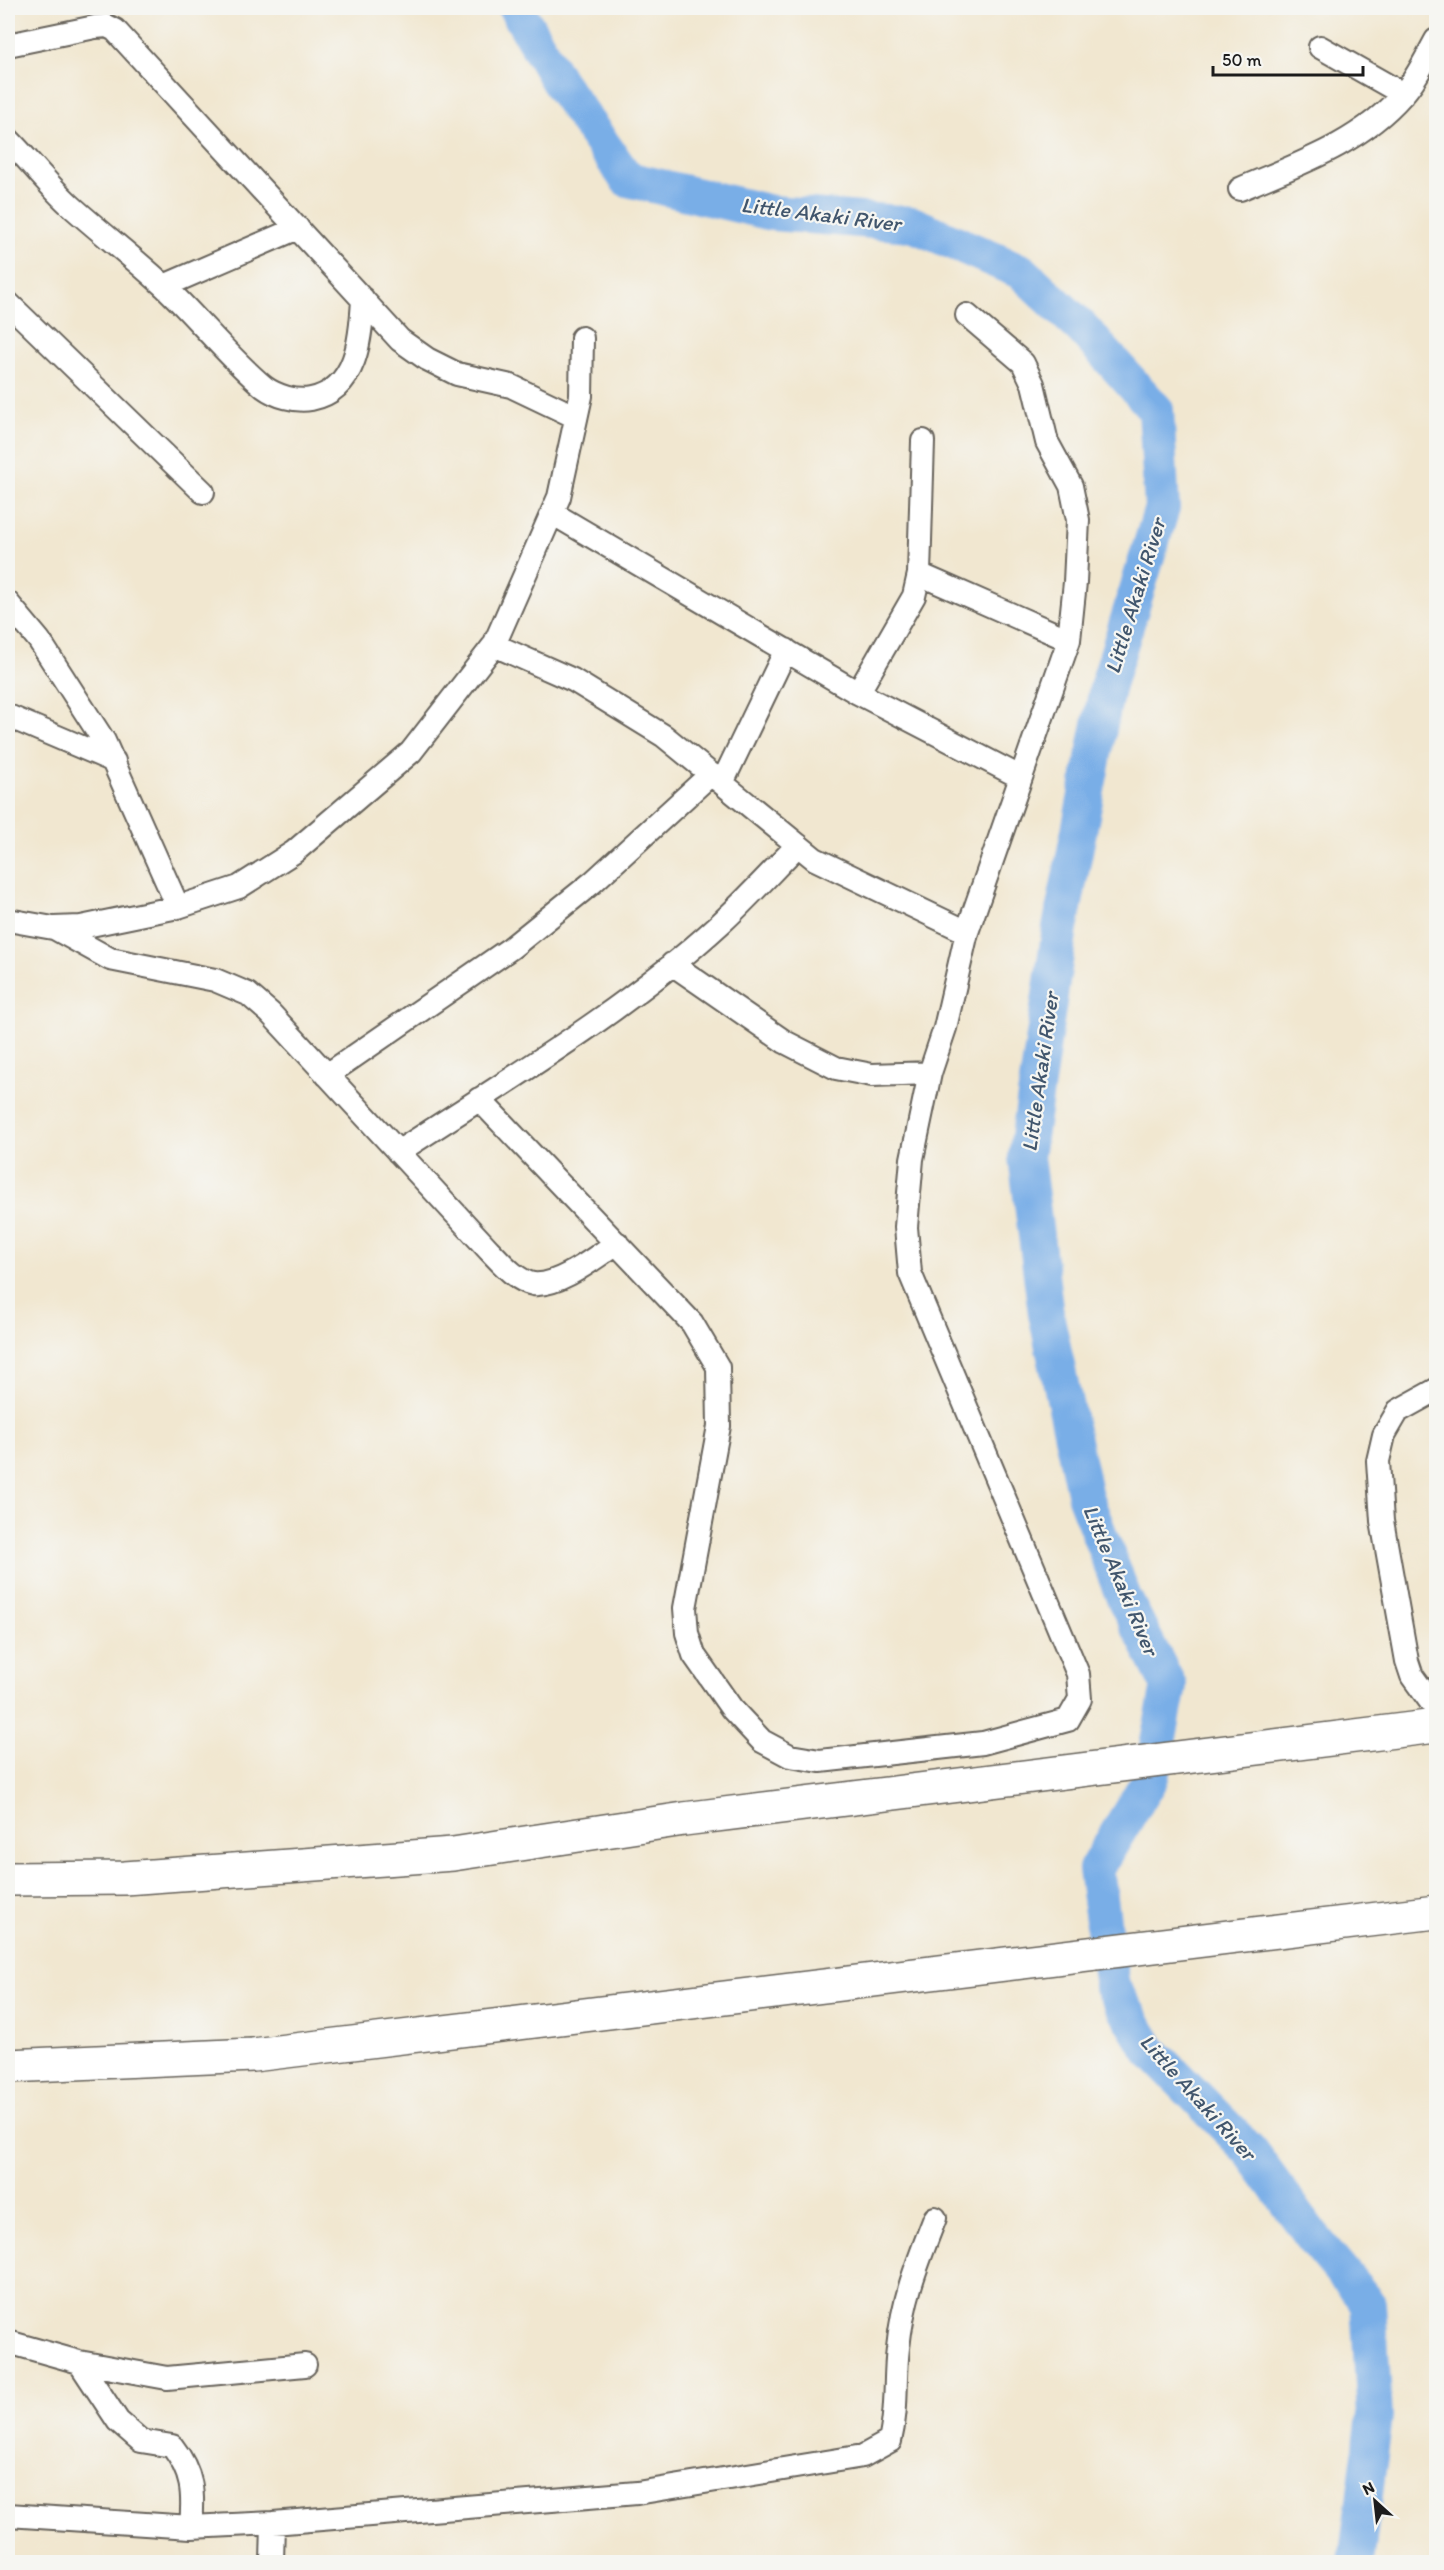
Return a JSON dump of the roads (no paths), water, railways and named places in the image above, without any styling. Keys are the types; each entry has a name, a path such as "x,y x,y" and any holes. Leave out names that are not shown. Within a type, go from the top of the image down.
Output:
{"highway":[{"path":"8,1879 125,1878 453,1854 684,1819 1437,1726"},
{"path":"8,2066 253,2055 720,2001 1437,1912"}],"street":[{"path":"8,45 95,27 107,26 115,30 400,340 427,359 456,374 511,386 576,417"},
{"path":"1240,189 1358,136 1403,94 1437,40"},
{"path":"1320,47 1403,94"},
{"path":"8,139 69,204 164,286 265,388 288,398 304,400 325,397 345,380 352,366 359,335 363,299"},
{"path":"164,286 298,228"},
{"path":"8,303 203,492"},
{"path":"479,1100 692,1323 718,1366 719,1426 685,1608 687,1633 694,1655 732,1709 762,1741 790,1756 820,1761 983,1743 1068,1720 1080,1699 1078,1674 910,1273 906,1227 912,1159 930,1073 945,1028 967,932 1068,640 1078,520 1071,486 1047,442 1033,384 1023,363 967,315"},
{"path":"8,920 53,928 81,927 178,907 239,887 294,852 411,752 494,645 552,513 559,496 581,396 582,338"},
{"path":"858,693 914,596 919,574 923,441"},
{"path":"552,513 858,693 1020,777"},
{"path":"919,574 1068,640"},
{"path":"8,603 39,640 104,741 178,907"},
{"path":"494,645 573,680 664,736 815,859 967,932"},
{"path":"327,1075 511,948 717,778 786,650"},
{"path":"8,716 114,761"},
{"path":"398,1152 479,1100 634,994 721,923 798,845"},
{"path":"53,928 110,959 215,980 248,994 270,1013 489,1250 514,1274 533,1284 549,1282 568,1274 617,1243"},
{"path":"672,964 784,1042 836,1068 872,1075 930,1073"},
{"path":"1437,1390 1398,1411 1384,1435 1378,1461 1382,1521 1407,1661 1412,1676 1437,1709"},
{"path":"8,2515 191,2527 273,2523 637,2493 863,2456 890,2441 897,2415 898,2350 906,2294 935,2218"},
{"path":"8,2342 79,2362 167,2378 305,2365"},
{"path":"79,2362 118,2421 141,2441 172,2446 186,2464 194,2497 191,2527"},
{"path":"272,2562 273,2523"}],"waterway":[{"name":"Little Akaki River","path":"516,8 558,81 627,179 772,213 912,224 1022,272 1082,328 1156,410 1162,508 1107,688 1060,928 1026,1157 1046,1314 1085,1497 1124,1598 1169,1686 1151,1777 1096,1869 1112,1987 1150,2050 1250,2151 1312,2236 1368,2303 1375,2416 1356,2562"}]}
